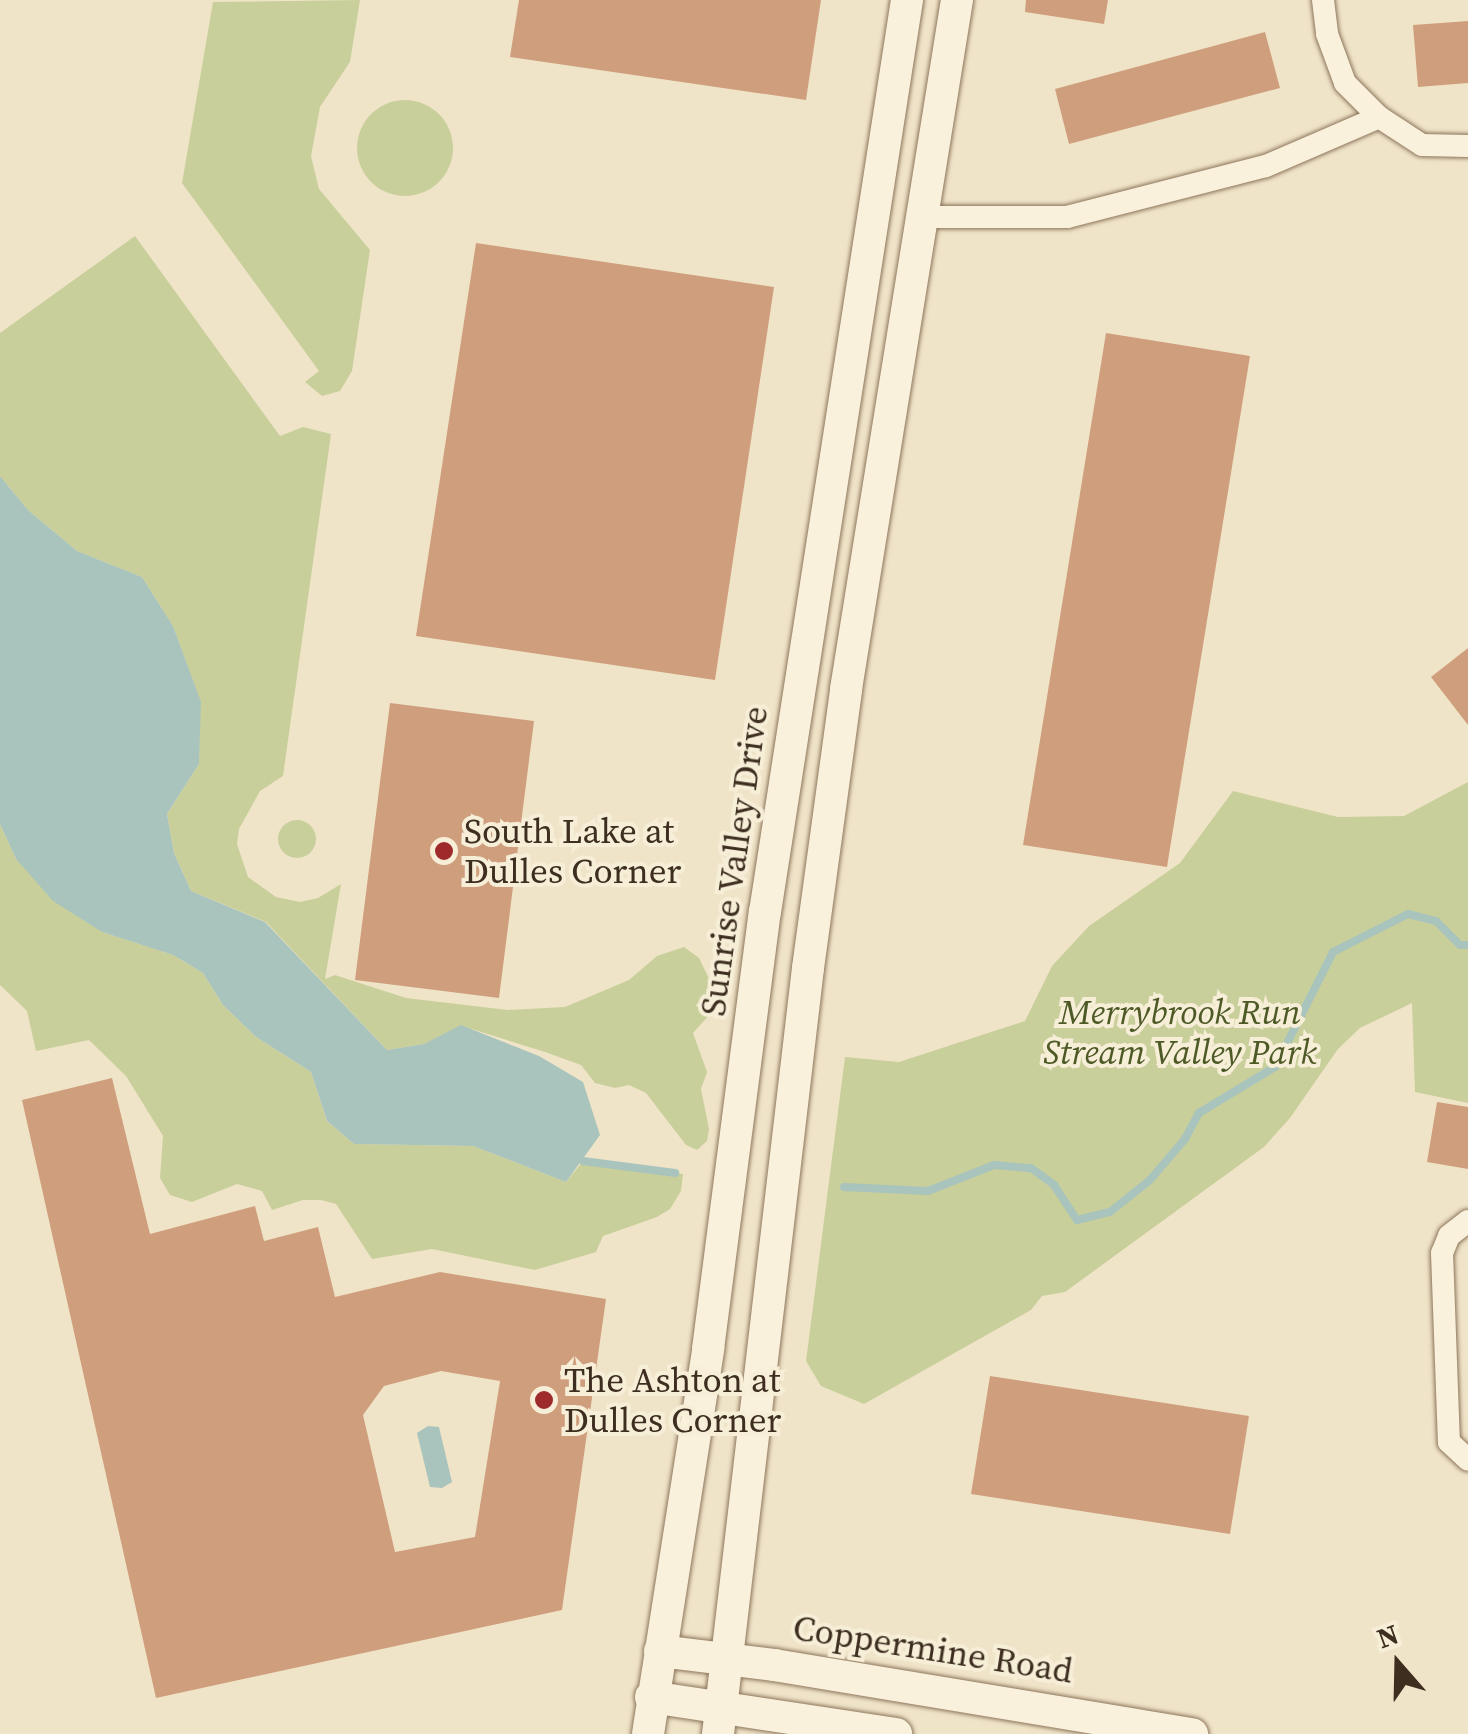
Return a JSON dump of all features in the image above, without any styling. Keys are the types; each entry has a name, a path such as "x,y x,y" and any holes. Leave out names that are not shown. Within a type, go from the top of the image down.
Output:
{"main road":[{"name":"Sunrise Valley Drive","path":"648,1734 708,1349 765,912 907,0"},
{"path":"719,1720 808,968 846,689 957,0"},
{"name":"Coppermine Road","path":"660,1652 726,1658 1192,1734"},
{"path":"651,1697 719,1720 896,1734"}],"street":[{"path":"1323,0 1327,34 1344,82 1379,117 1422,145 1468,146"},
{"path":"923,217 1067,217 1266,166 1379,117"},
{"path":"1468,1221 1449,1236 1442,1253 1450,1442 1468,1460"}],"green space":[{"path":"360,0 350,62 320,107 311,156 319,189 370,250 352,371 340,391 322,396 305,382 319,371 182,183 213,2"},
{"path":"405,100 423,104 439,114 449,130 453,148 449,166 439,182 423,192 405,196 387,192 371,182 361,166 357,148 361,130 371,114 387,104"},
{"path":"135,236 280,436 303,427 331,434 283,776 260,791 239,829 237,844 248,877 276,897 300,902 318,898 341,884 325,979 335,975 406,998 508,1010 565,1007 629,980 657,956 684,947 699,958 713,987 711,1013 693,1033 707,1072 701,1089 709,1129 707,1141 697,1150 686,1145 646,1093 629,1085 615,1088 595,1083 581,1065 545,1052 462,1026 424,1044 387,1050 266,922 191,891 174,853 167,814 199,764 200,701 173,626 142,577 77,551 28,510 0,476 0,333"},
{"name":"Merrybrook Run Stream Valley Park","path":"1468,782 1468,1103 1415,1092 1412,1003 1360,1028 1338,1049 1290,1118 1264,1147 1065,1292 1042,1296 1031,1310 864,1404 821,1386 806,1361 845,1057 899,1062 1025,1021 1052,966 1089,926 1180,863 1233,791 1338,817 1404,816"},
{"path":"297,820 311,825 316,839 311,853 297,858 283,853 278,839 283,825"},
{"path":"0,824 16,859 102,932 173,955 203,973 223,1005 256,1037 311,1072 327,1121 354,1144 473,1146 566,1182 583,1161 683,1174 681,1191 670,1209 657,1217 603,1236 596,1252 535,1270 432,1249 372,1259 336,1204 321,1200 303,1200 272,1210 262,1191 237,1184 192,1202 170,1195 160,1178 163,1136 126,1076 89,1040 36,1051 27,1011 0,985"}],"water":[{"path":"0,476 28,510 77,551 142,577 173,626 201,702 199,764 167,814 174,853 191,891 265,922 387,1050 424,1044 461,1025 539,1056 583,1082 600,1135 566,1182 473,1146 354,1144 327,1121 311,1072 256,1037 223,1005 203,973 173,955 102,932 53,901 16,859 0,824"},
{"path":"428,1426 439,1427 452,1482 442,1488 430,1487 417,1433"}],"building":[{"path":"519,0 821,0 806,100 510,57"},
{"path":"1026,0 1108,0 1104,24 1025,12"},
{"path":"1468,21 1468,83 1418,87 1413,25"},
{"path":"1265,32 1280,88 1069,144 1055,89"},
{"path":"476,243 774,287 715,680 416,636"},
{"path":"1106,333 1250,356 1167,867 1023,845"},
{"path":"1468,648 1468,725 1431,677"},
{"name":"South Lake at Dulles Corner","path":"390,703 534,721 499,998 355,980"},
{"name":"The Ashton at Dulles Corner","path":"112,1078 150,1234 255,1206 264,1241 318,1227 335,1297 440,1272 606,1299 562,1610 156,1698 22,1100","holes":["441,1371 500,1381 475,1537 395,1552 363,1415 384,1386"]},
{"path":"1437,1102 1468,1107 1468,1169 1427,1162"},
{"path":"990,1376 1249,1416 1230,1534 971,1494"}],"waterway":[{"path":"844,1187 928,1191 994,1165 1031,1168 1054,1185 1077,1220 1110,1212 1150,1180 1185,1139 1199,1113 1275,1067 1333,952 1408,914 1436,921 1460,945 1468,945"},
{"path":"583,1161 675,1173"}],"place":[{"name":"South Lake at Dulles Corner","path":"444,851"},
{"name":"The Ashton at Dulles Corner","path":"544,1400"}]}
